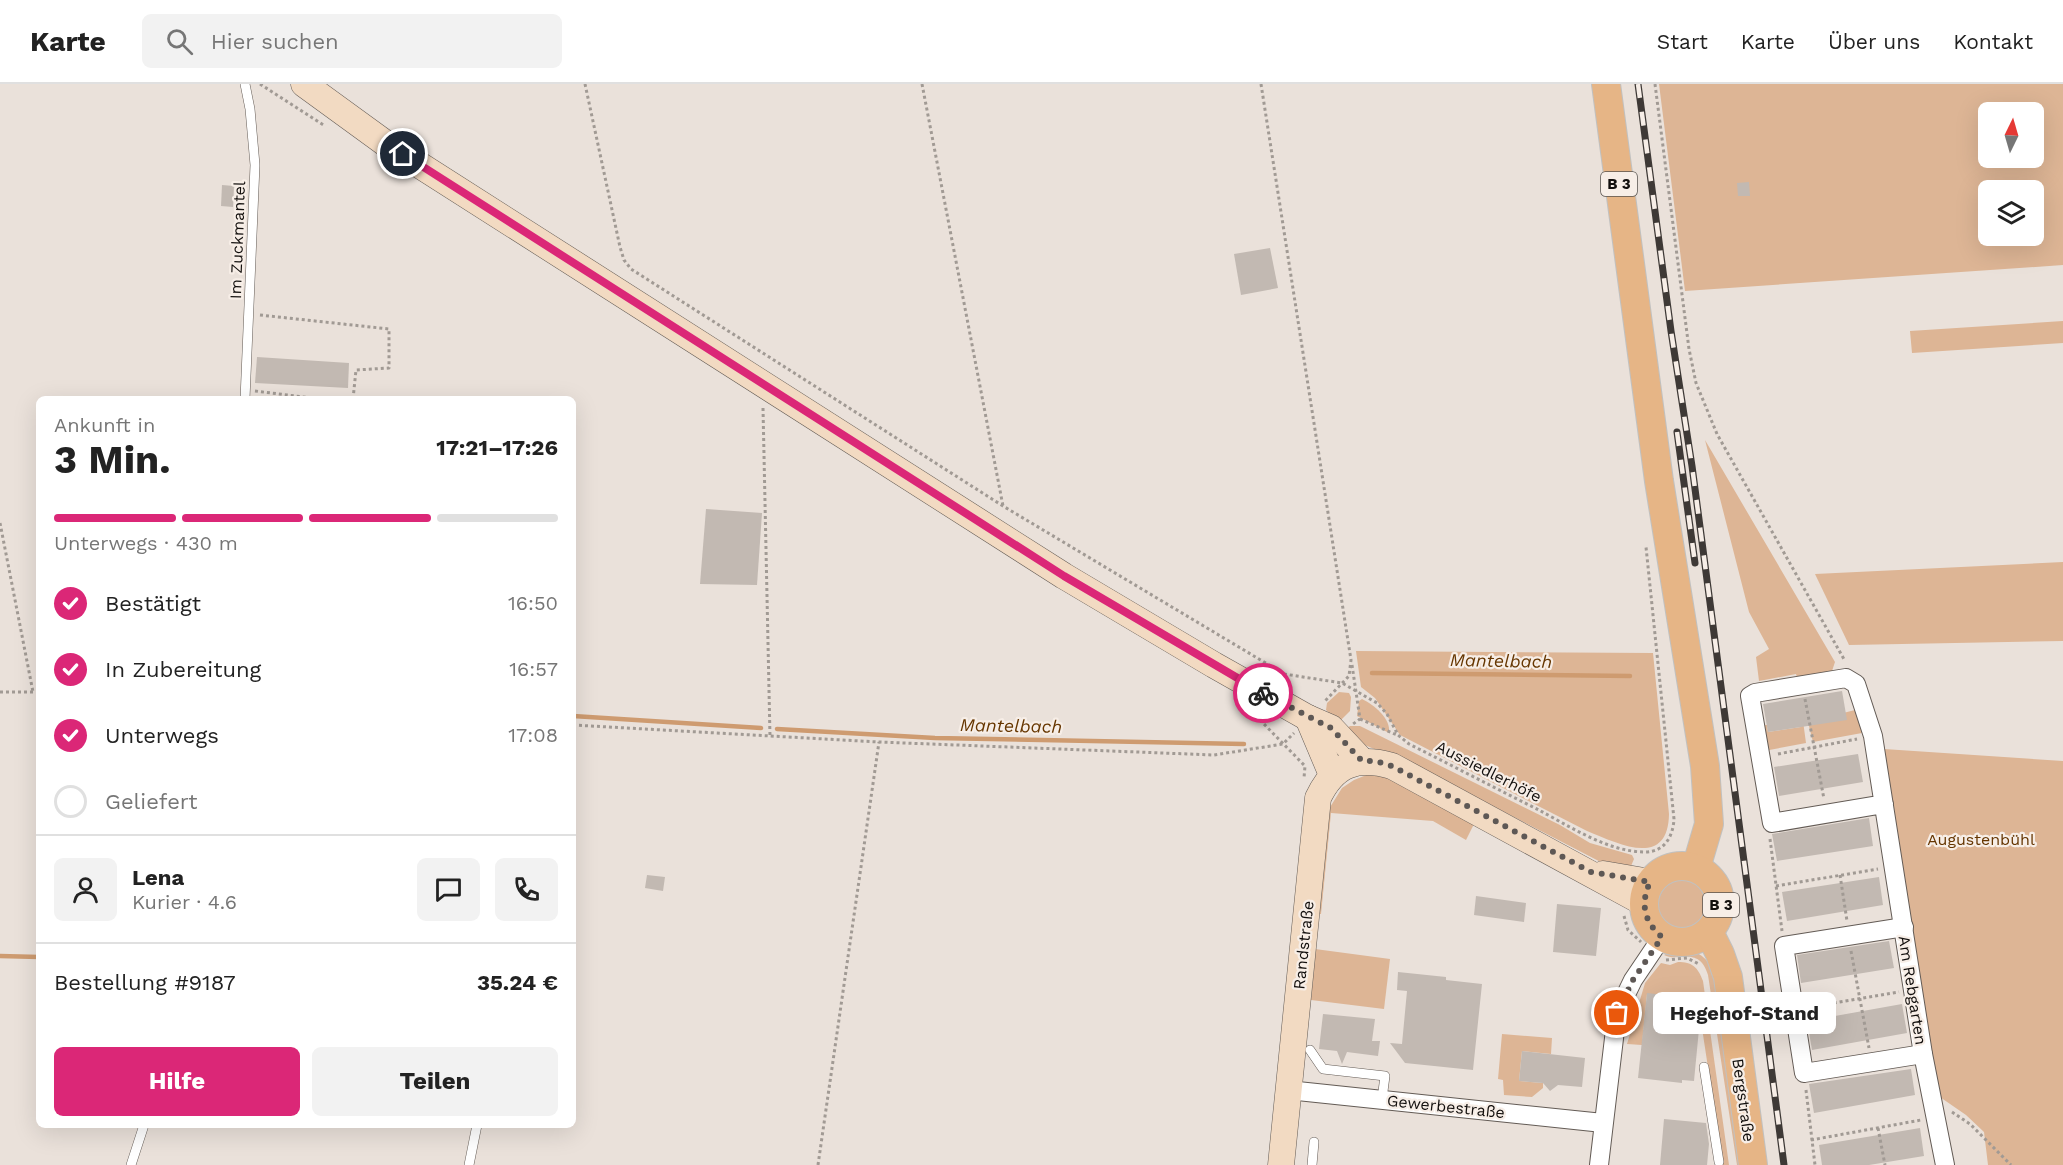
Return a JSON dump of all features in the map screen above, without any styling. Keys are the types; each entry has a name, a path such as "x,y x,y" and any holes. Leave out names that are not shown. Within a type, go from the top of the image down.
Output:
{"main road":[{"name":"B 3","path":"1606,84 1659,481 1705,766 1709,824 1696,868 1708,874 1716,884 1721,909 1717,922 1699,939 1657,944"},
{"path":"1657,944 1640,894 1666,869 1686,865 1696,868"},
{"name":"Bergstraße","path":"1709,932 1728,978 1753,1165"}],"street":[{"path":"304,84 385,142 1064,576 1308,718 1331,728 1369,761"},
{"path":"1852,680 1846,678 1755,693 1750,696 1772,823 1884,804"},
{"name":"Am Rebgarten","path":"1852,680 1856,684 1873,736 1923,1054 1945,1165"},
{"path":"1308,718 1332,775 1346,766 1369,761 1392,766 1591,872 1640,894"},
{"name":"Randstraße","path":"1281,1165 1318,798 1332,775"},
{"name":"Am Rebgarten","path":"1784,946 1904,927"},
{"path":"1599,1165 1617,1013 1657,944"},
{"path":"1784,946 1804,1073"},
{"name":"Am Rebgarten","path":"1804,1073 1923,1054"},
{"name":"Gewerbestraße","path":"1288,1090 1603,1123"}],"lane":[{"name":"Im Zuckmantel","path":"245,84 250,109 255,165 246,394"},
{"path":"1310,1050 1323,1069 1385,1076 1382,1099"},
{"path":"1704,1067 1719,1162"},
{"path":"131,1165 143,1128"},
{"path":"470,1165 476,1128"},
{"path":"1312,1165 1314,1142"}],"path":[{"path":"585,84 620,247 624,260 631,269 1003,506 1284,674 1342,683"},
{"path":"922,84 1003,506"},
{"path":"1261,84 1360,719"},
{"path":"1655,84 1689,349 1696,383 1717,434 1756,506 1842,653 1852,680"},
{"path":"249,314 389,329 389,368 356,370 353,396"},
{"path":"246,394 275,396"},
{"path":"763,407 770,737"},
{"path":"0,523 33,692 0,692"},
{"name":"Aussiedlerhöfe","path":"1342,683 1377,703 1387,714 1398,735 1409,744 1589,836 1621,848 1644,852 1665,845 1671,838 1674,819 1646,544"},
{"path":"576,725 770,737 1214,755 1283,744 1349,676 1351,660"},
{"path":"1802,686 1826,814"},
{"path":"1247,709 1283,744"},
{"path":"1347,729 1360,719"},
{"path":"1360,719 1398,735"},
{"path":"1760,757 1873,736"},
{"path":"818,1165 879,742"},
{"path":"1772,823 1769,831 1784,946"},
{"path":"1776,886 1893,867"},
{"path":"1840,875 1859,998 1872,1061"},
{"path":"1640,894 1624,914 1628,930 1657,944 1666,960 1681,957 1694,960 1704,970"},
{"path":"1794,1010 1914,990"},
{"path":"1804,1073 1815,1165"},
{"path":"1811,1140 1878,1128 1934,1110 1954,1113 1970,1124 2011,1165"},
{"path":"1878,1128 1885,1165"}],"green space":[{"path":"1659,84 2063,84 2063,265 1685,291"},
{"path":"2063,321 2063,343 1912,353 1910,331"},
{"path":"1705,440 1835,662 1830,677 1798,681 1796,674 1759,681 1756,657 1769,649 1749,612"},
{"path":"2063,562 2063,641 1849,645 1815,574"},
{"path":"1356,651 1653,653 1669,814 1667,831 1660,842 1651,847 1640,848 1613,842 1587,831 1400,735 1375,698 1361,687"},
{"path":"1339,692 1349,693 1351,697 1350,711 1339,722 1326,710 1327,703"},
{"path":"1362,699 1376,708 1384,717 1389,733 1357,716 1359,701"},
{"path":"1855,710 1862,733 1813,742 1808,722"},
{"path":"1803,721 1806,743 1764,751 1760,725 1767,725 1768,732 1801,727"},
{"path":"1350,726 1360,726 1560,825 1590,843 1632,855 1634,859 1628,873 1618,871 1392,754 1361,743 1345,730"},
{"name":"Augustenbühl","path":"1884,749 2063,761 2063,1165 1988,1165 1984,1132 1966,1115 1937,1095"},
{"path":"1369,774 1388,776 1474,824 1466,840 1433,821 1331,813 1321,914 1318,914 1327,812 1342,788"},
{"path":"1684,870 1697,872 1707,880 1715,890 1717,903 1715,916 1707,926 1697,934 1684,936 1671,934 1661,926 1653,916 1651,903 1653,890 1661,880 1671,872"},
{"path":"1680,948 1702,956 1715,974 1740,1165 1737,1165 1708,975 1699,960 1664,955"},
{"path":"1315,949 1390,959 1384,1009 1311,1000"},
{"path":"1678,962 1694,966 1703,981 1729,1165 1719,1165 1717,1127 1702,1028 1687,1027 1689,998 1647,994 1642,1045 1627,1044 1645,983 1661,963 1670,965"},
{"path":"1502,1034 1552,1038 1551,1054 1522,1051 1519,1081 1543,1083 1543,1088 1532,1097 1504,1095 1503,1080 1498,1079"}],"building":[{"path":"1749,182 1750,196 1738,196 1737,183"},
{"path":"222,185 234,186 233,207 221,206"},
{"path":"1270,248 1278,288 1241,295 1234,254"},
{"path":"257,357 349,363 348,388 255,383"},
{"path":"706,509 762,513 757,585 700,584"},
{"path":"1842,691 1847,720 1768,732 1763,704"},
{"path":"1858,754 1863,782 1779,796 1774,767"},
{"path":"1869,818 1873,846 1777,861 1772,834"},
{"path":"647,875 665,877 663,891 645,888"},
{"path":"1879,877 1883,905 1787,921 1782,892"},
{"path":"1476,896 1526,903 1524,922 1474,915"},
{"path":"1557,904 1601,908 1596,956 1553,952"},
{"path":"1889,941 1894,968 1801,983 1797,955"},
{"path":"1398,972 1446,977 1446,980 1482,984 1473,1070 1405,1063 1390,1043 1402,1044 1407,991 1397,990"},
{"path":"1647,993 1689,998 1687,1027 1699,1029 1694,1081 1682,1080 1682,1083 1638,1078"},
{"path":"1902,1004 1907,1033 1812,1050 1807,1021"},
{"path":"1323,1014 1375,1019 1372,1041 1380,1041 1378,1056 1347,1052 1342,1064 1337,1051 1319,1049"},
{"path":"1522,1051 1585,1058 1582,1087 1558,1085 1550,1091 1543,1083 1519,1081"},
{"path":"1911,1069 1915,1095 1814,1113 1809,1084"},
{"path":"1664,1119 1706,1123 1709,1144 1707,1165 1660,1165"},
{"path":"1920,1128 1924,1156 1869,1165 1822,1165 1819,1145"}],"waterway":[{"name":"Mantelbach","path":"1372,673 1630,676"},
{"name":"Mantelbach","path":"576,716 761,728"},
{"name":"Mantelbach","path":"777,729 935,738 1244,744"},
{"name":"Mantelbach","path":"0,956 36,957"}],"railway":[{"path":"1638,84 1671,331 1692,466 1784,1165"},
{"path":"1677,432 1695,563"}],"way so far":[{"path":"1263,693 1331,728 1362,761 1375,761 1392,766 1591,872 1650,882 1644,903 1645,913 1654,931 1662,937 1633,980 1617,1013"}],"place":[{"name":"Hegehof-Stand","path":"1617,1013"}],"route":[{"path":"403,154 1064,576 1263,693"}]}
